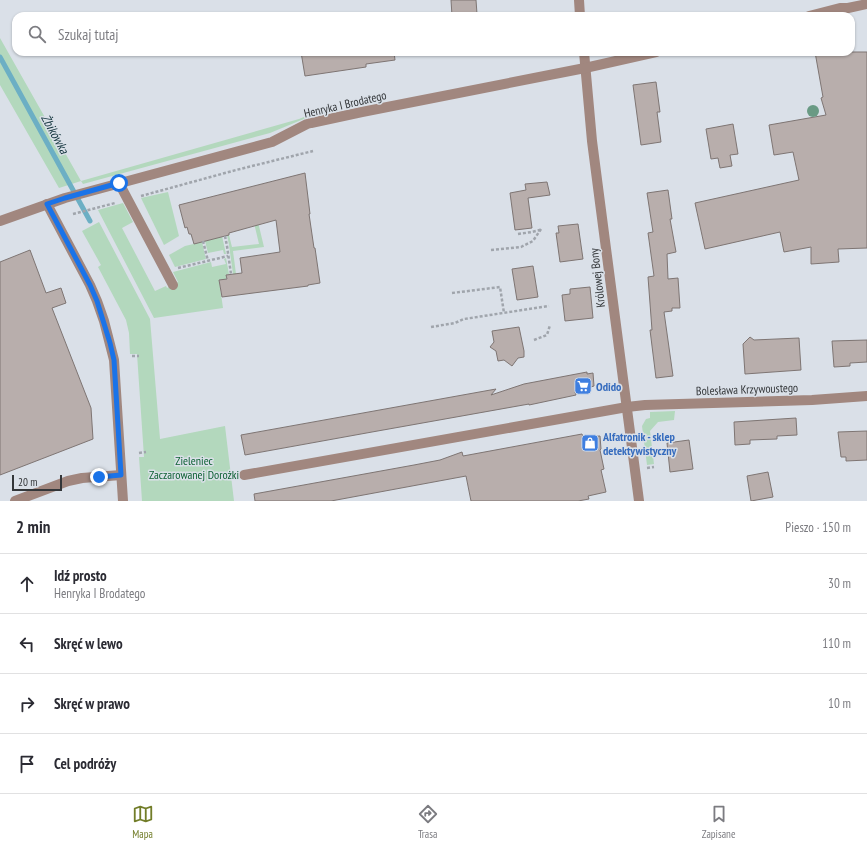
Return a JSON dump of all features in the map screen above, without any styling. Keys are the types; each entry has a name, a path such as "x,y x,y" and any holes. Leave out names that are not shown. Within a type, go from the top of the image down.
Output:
{"street":[{"path":"579,0 580,12"},
{"path":"824,12 867,4"},
{"name":"Królowej Bony","path":"584,56 598,187 639,501"},
{"name":"Henryka I Brodatego","path":"0,221 65,198 272,142 306,124 638,56"},
{"path":"119,183 173,284"},
{"path":"47,204 90,285 97,301 110,343 114,360 123,501"},
{"name":"Bolesława Krzywoustego","path":"244,476 627,407 812,400 867,396"},
{"path":"15,501 68,481 82,478 121,475"}],"path":[{"path":"73,214 313,151"},
{"path":"491,250 522,247 533,241 541,229 518,234"},
{"path":"225,236 231,274"},
{"path":"203,241 208,261"},
{"path":"174,269 228,256"},
{"path":"452,293 500,287 504,313"},
{"path":"431,327 455,323 464,319 549,306"},
{"path":"534,340 546,335 550,325"},
{"path":"132,356 139,356"},
{"path":"139,453 146,452"}],"green space":[{"path":"0,38 81,181 59,188 0,85"},
{"path":"311,114 311,116 270,133 83,184 81,181 299,119"},
{"path":"168,192 179,236 164,245 141,198"},
{"path":"123,203 133,222 122,228 155,291 166,286 167,288 178,282 173,272 211,262 212,267 226,264 224,259 226,258 229,274 226,275 226,279 219,280 223,308 154,318 98,210"},
{"name":"Zieleniec Zaczarowanej Dorożki","path":"99,222 150,319 160,439 225,426 234,501 142,501 139,457 144,457 137,354 130,354 129,333 126,320 98,267 101,265 82,231"},
{"path":"258,222 264,247 233,251 236,274 233,274 227,235 229,235 232,247 259,244 254,223"},
{"path":"222,236 226,254 224,254 223,250 208,253 205,241"},
{"path":"202,242 206,259 175,267 169,255 185,246"},
{"path":"675,411 674,420 658,422 650,431 654,464 647,465 642,426 646,419 650,418 650,412"}],"building":[{"path":"451,0 476,0 477,12 452,12"},
{"path":"855,52 867,52 867,248 838,249 839,262 811,264 811,247 784,252 780,232 705,249 695,203 799,180 793,152 774,155 769,125 826,115 821,98 823,97 816,56 855,56"},
{"path":"302,56 394,56 395,60 366,64 366,67 305,76"},
{"path":"656,82 660,112 657,112 661,142 641,145 633,85"},
{"path":"733,124 738,154 730,155 732,166 720,168 718,158 711,159 706,129"},
{"path":"305,173 309,214 320,283 308,286 222,297 219,280 227,279 226,275 242,273 240,258 280,252 276,220 194,244 191,234 189,234 187,227 185,228 179,205"},
{"path":"547,182 550,195 528,198 532,228 515,230 510,193 526,190 525,184"},
{"path":"668,190 672,219 670,219 676,252 667,254 668,279 678,278 680,308 672,308 672,311 664,312 673,376 656,378 650,330 652,330 648,277 654,276 648,233 653,232 647,193"},
{"path":"578,224 583,259 560,262 556,233 559,233 558,226"},
{"path":"30,250 46,293 61,288 66,303 52,308 91,408 93,439 0,475 0,262"},
{"path":"533,266 538,297 517,300 512,269"},
{"path":"590,287 593,318 565,321 562,295 570,294 570,289"},
{"path":"519,327 524,357 518,358 512,366 504,360 498,361 496,351 490,347 494,342 492,331"},
{"path":"750,337 754,340 799,338 801,370 745,374 743,344"},
{"path":"867,340 867,362 850,363 850,366 834,367 832,341"},
{"path":"587,372 587,374 593,373 594,386 575,392 576,395 529,405 245,455 241,435 496,389 491,395 524,384"},
{"path":"796,418 797,435 777,436 777,439 750,440 750,444 735,445 734,422"},
{"path":"867,431 867,460 846,461 846,457 841,457 838,432"},
{"path":"582,434 583,437 600,436 600,450 604,469 601,470 606,492 588,496 589,499 578,501 471,501 466,476 331,501 255,501 254,494 440,460 462,452 463,456"},
{"path":"689,440 693,469 670,472 667,443"},
{"path":"768,472 773,497 751,501 747,476"}],"waterway":[{"name":"Żbikówka","path":"0,57 90,221"}],"place":[{"name":"Odido","path":"583,386"},
{"name":"Alfatronik - sklep detektywistyczny","path":"590,443"}],"route":[{"path":"99,477 121,475 114,360 97,301 47,204 119,183"}]}
